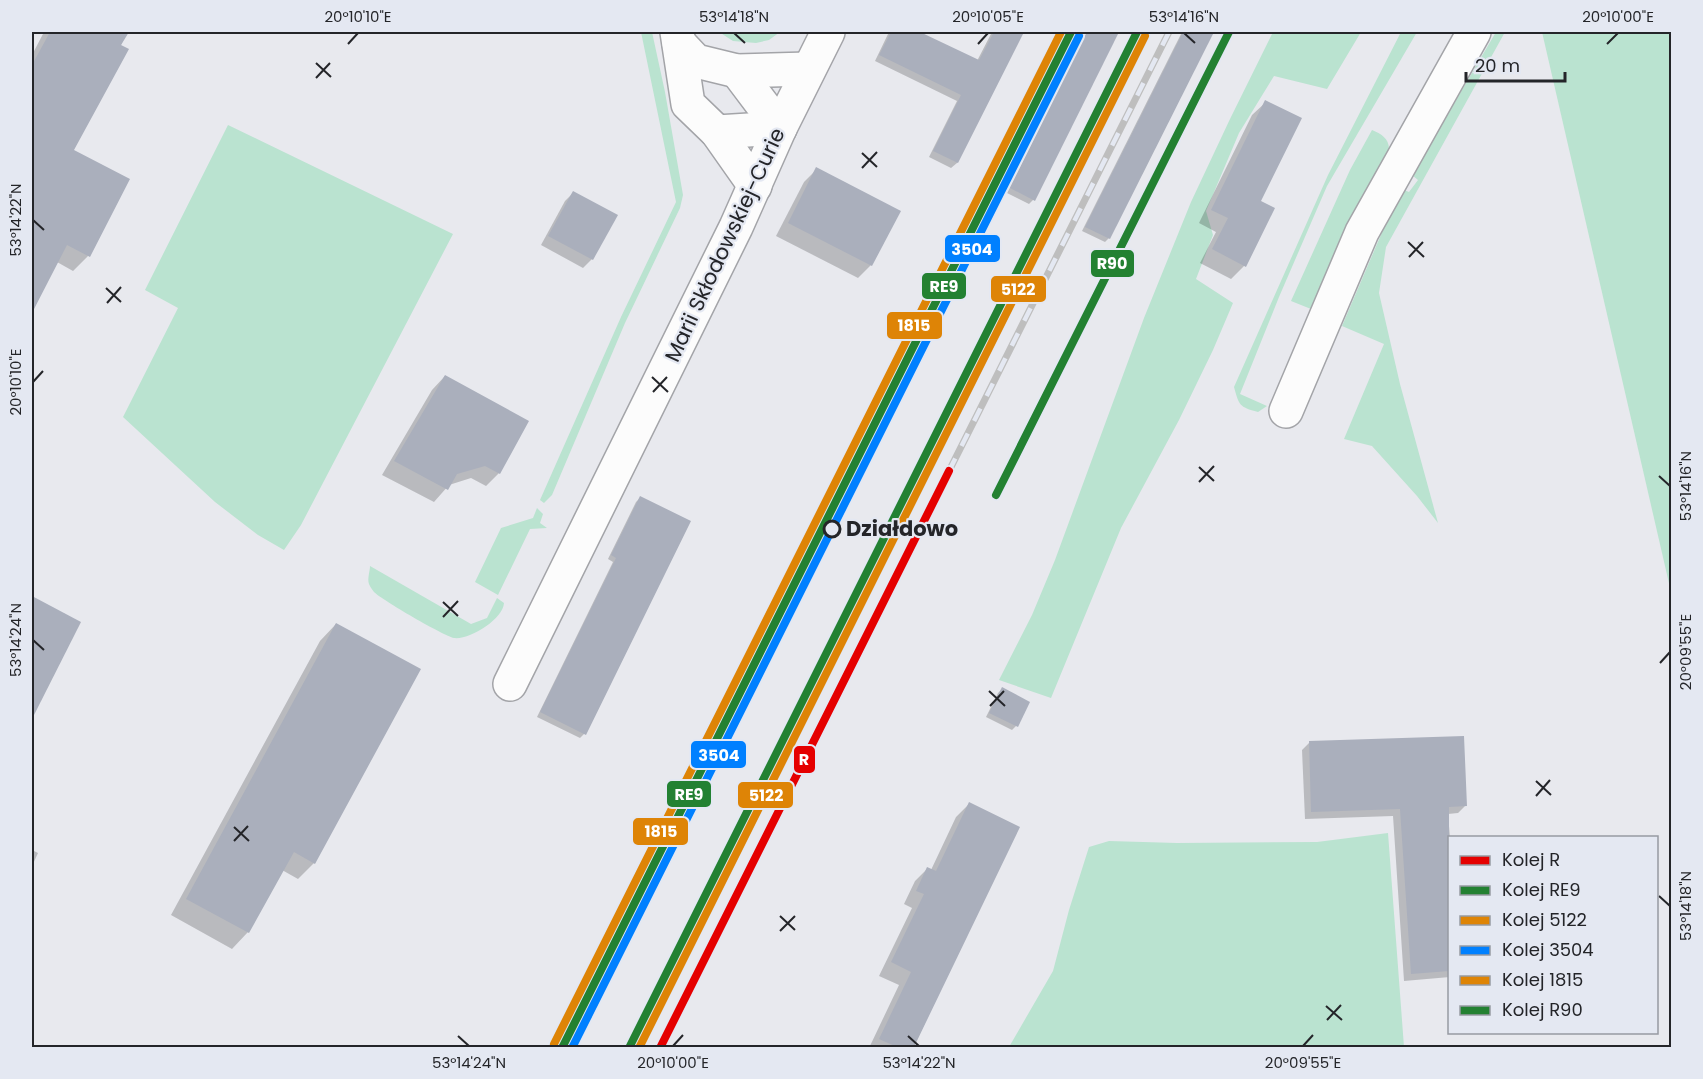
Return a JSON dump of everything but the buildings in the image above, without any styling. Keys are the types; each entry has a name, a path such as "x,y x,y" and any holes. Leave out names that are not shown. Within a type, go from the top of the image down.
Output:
{"street":[{"name":"Marii Skłodowskiej-Curie","path":"510,684 755,186 780,128 828,32"},
{"path":"1286,411 1362,232 1474,32"},
{"path":"678,37 696,61 737,71 808,69"},
{"path":"678,37 688,104 717,132 755,186"},
{"path":"737,71 780,128"},
{"path":"717,132 780,128"}],"green space":[{"path":"641,32 652,32 683,195 680,208 625,323 552,495 544,503 540,500 621,317 676,202"},
{"path":"719,32 780,32 769,40 756,43 733,41"},
{"path":"1273,32 1361,32 1327,89 1274,76 1239,133 1206,211 1213,235 1196,279 1233,303 1213,350 1179,420 1121,528 1051,698 999,680 1032,615 1055,560 1144,318 1191,202"},
{"path":"1401,32 1417,32 1327,186 1240,394 1267,406 1258,412 1247,409 1239,402 1234,387 1328,175"},
{"path":"1496,32 1505,32 1386,247 1379,293 1400,384 1438,523 1372,446 1344,439 1384,344 1342,326 1383,230 1404,190 1409,192 1418,180 1412,175"},
{"path":"1542,32 1671,32 1671,592"},
{"path":"228,125 453,234 301,525 284,550 258,535 215,502 123,417 178,308 145,290"},
{"path":"1372,130 1386,139 1389,149 1362,197 1311,309 1291,301 1350,170"},
{"path":"537,508 543,514 540,523 547,528 530,529 498,595 475,582 501,528 533,518"},
{"path":"370,566 471,624 487,618 497,598 504,603 498,616 485,627 468,636 454,638 413,617 374,592 368,582"},
{"path":"1388,833 1404,1047 1009,1047 1053,971 1089,847 1109,841 1317,842"}],"railway":[{"path":"949,471 1169,32"}],"rail line":[{"name":"1815","path":"554,1044 1061,32"},
{"name":"RE9","path":"562,1048 1071,32"},
{"name":"RE9","path":"629,1048 1137,32"},
{"name":"R90","path":"996,495 1229,32"},
{"name":"3504","path":"572,1048 1079,36"},
{"name":"5122","path":"639,1048 1145,36"},
{"name":"R","path":"660,1048 949,471"}],"place":[{"name":"Działdowo","path":"832,529"}]}
